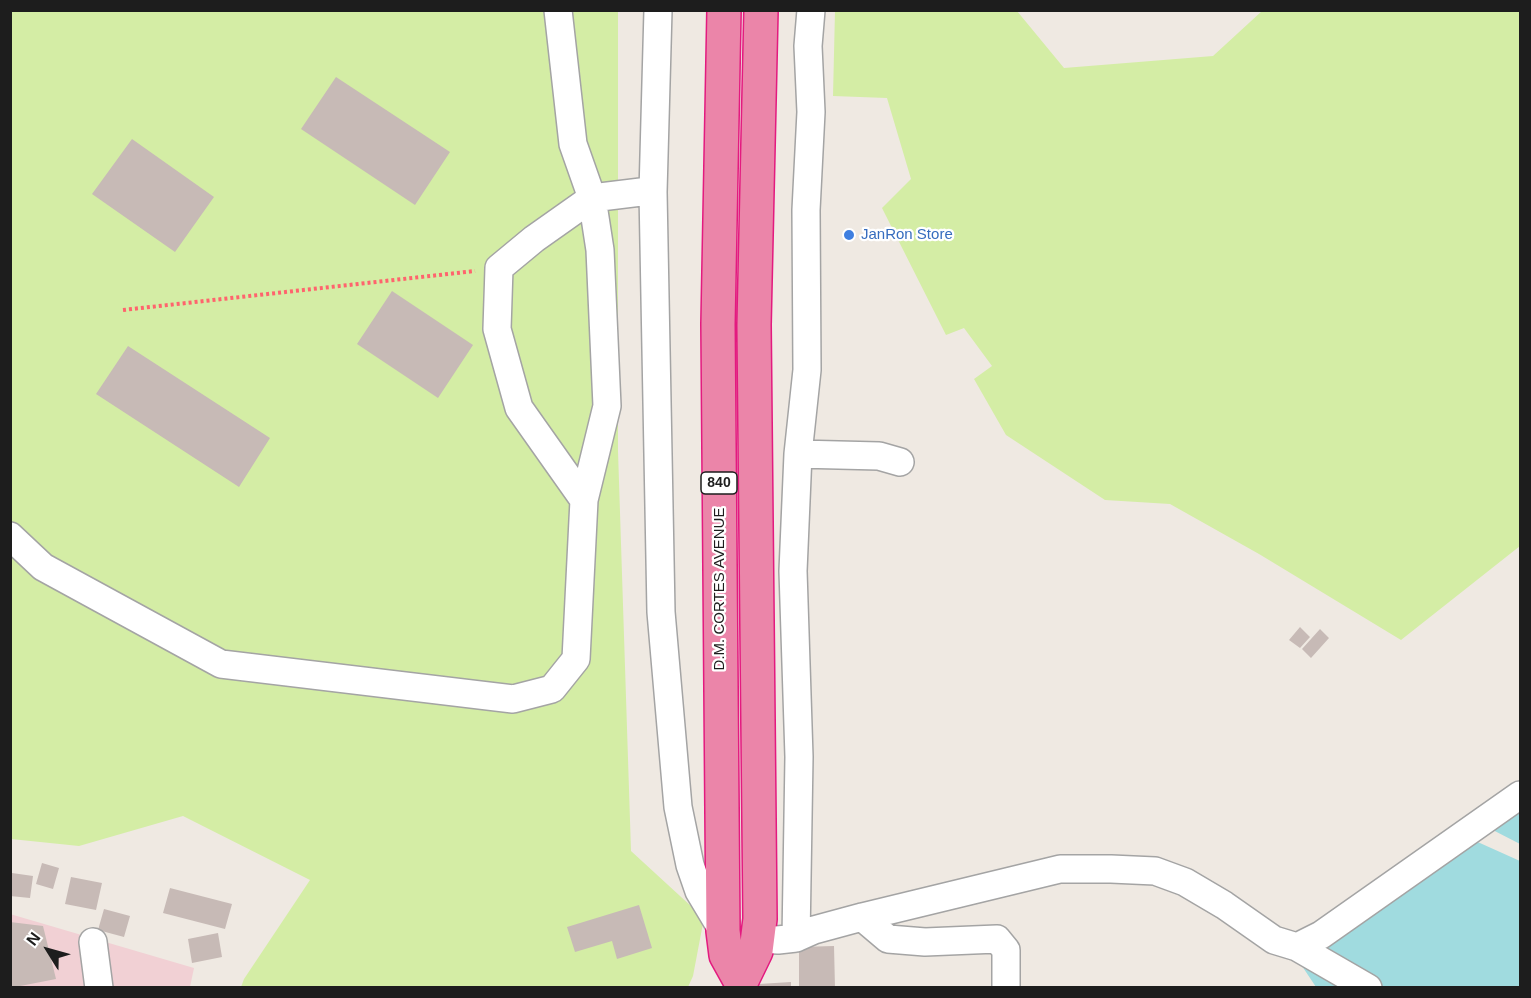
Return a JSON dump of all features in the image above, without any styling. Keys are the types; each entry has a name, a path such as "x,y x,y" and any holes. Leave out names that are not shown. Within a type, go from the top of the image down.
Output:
{"highway":[{"name":"D.M. CORTES AVENUE","path":"724,10 718,324 723,931 726,955 741,985"},
{"name":"D.M. CORTES AVENUE","path":"741,985 756,951 760,919 754,325 760,10"}],"street":[{"path":"10,536 43,567 221,664 513,699 552,689 576,659 584,500 607,406 600,250 592,198 573,144 558,10"},
{"path":"658,10 653,192 661,612 678,807 690,865 699,891 723,931"},
{"path":"796,938 797,794 800,757 793,571 798,454 807,370 806,210 811,112 808,46 811,10"},
{"path":"584,500 519,408 497,329 500,268 534,239 592,198 653,192"},
{"path":"798,454 879,456 900,462"},
{"path":"1297,947 1321,935 1521,795"},
{"path":"758,939 796,938 814,930 862,917 1060,869 1111,868 1155,871 1185,882 1224,905 1274,940 1297,947 1368,987"},
{"path":"862,917 888,939 925,942 997,939 1006,951 1006,987"},
{"path":"93,942 99,987"}],"path":[{"path":"123,310 500,268"}],"shaded area":[{"path":"10,914 194,968 190,987 11,987"}],"green space":[{"path":"11,11 618,11 618,451 631,851 704,918 693,976 688,987 241,987 244,979 310,880 183,816 79,846 11,839"},
{"path":"835,11 1017,11 1064,68 1213,56 1262,11 1520,11 1520,546 1401,640 1259,554 1170,504 1105,500 1006,435 974,379 992,366 964,328 946,335 882,208 911,179 887,98 833,96"}],"water":[{"path":"1520,802 1520,844 1485,826"},
{"path":"1471,839 1520,861 1520,987 1316,987 1300,963"}],"building":[{"path":"336,77 450,152 415,205 301,129"},
{"path":"132,139 214,197 175,252 92,194"},
{"path":"392,291 473,345 438,398 357,344"},
{"path":"128,346 270,438 239,487 96,394"},
{"path":"1300,627 1310,637 1300,648 1289,640"},
{"path":"1320,629 1329,638 1311,658 1302,649"},
{"path":"42,863 59,868 53,889 36,884"},
{"path":"12,873 33,876 30,898 10,896"},
{"path":"71,877 102,883 96,910 65,904"},
{"path":"170,888 232,904 225,929 163,913"},
{"path":"639,905 652,948 617,959 612,941 575,952 567,927"},
{"path":"104,909 130,916 124,937 98,930"},
{"path":"10,922 43,926 56,979 10,988"},
{"path":"218,933 222,957 192,963 188,939"},
{"path":"834,946 835,988 799,988 799,947"},
{"path":"791,982 791,988 759,988 759,984"}],"place":[{"name":"JanRon Store","path":"849,235"}]}
